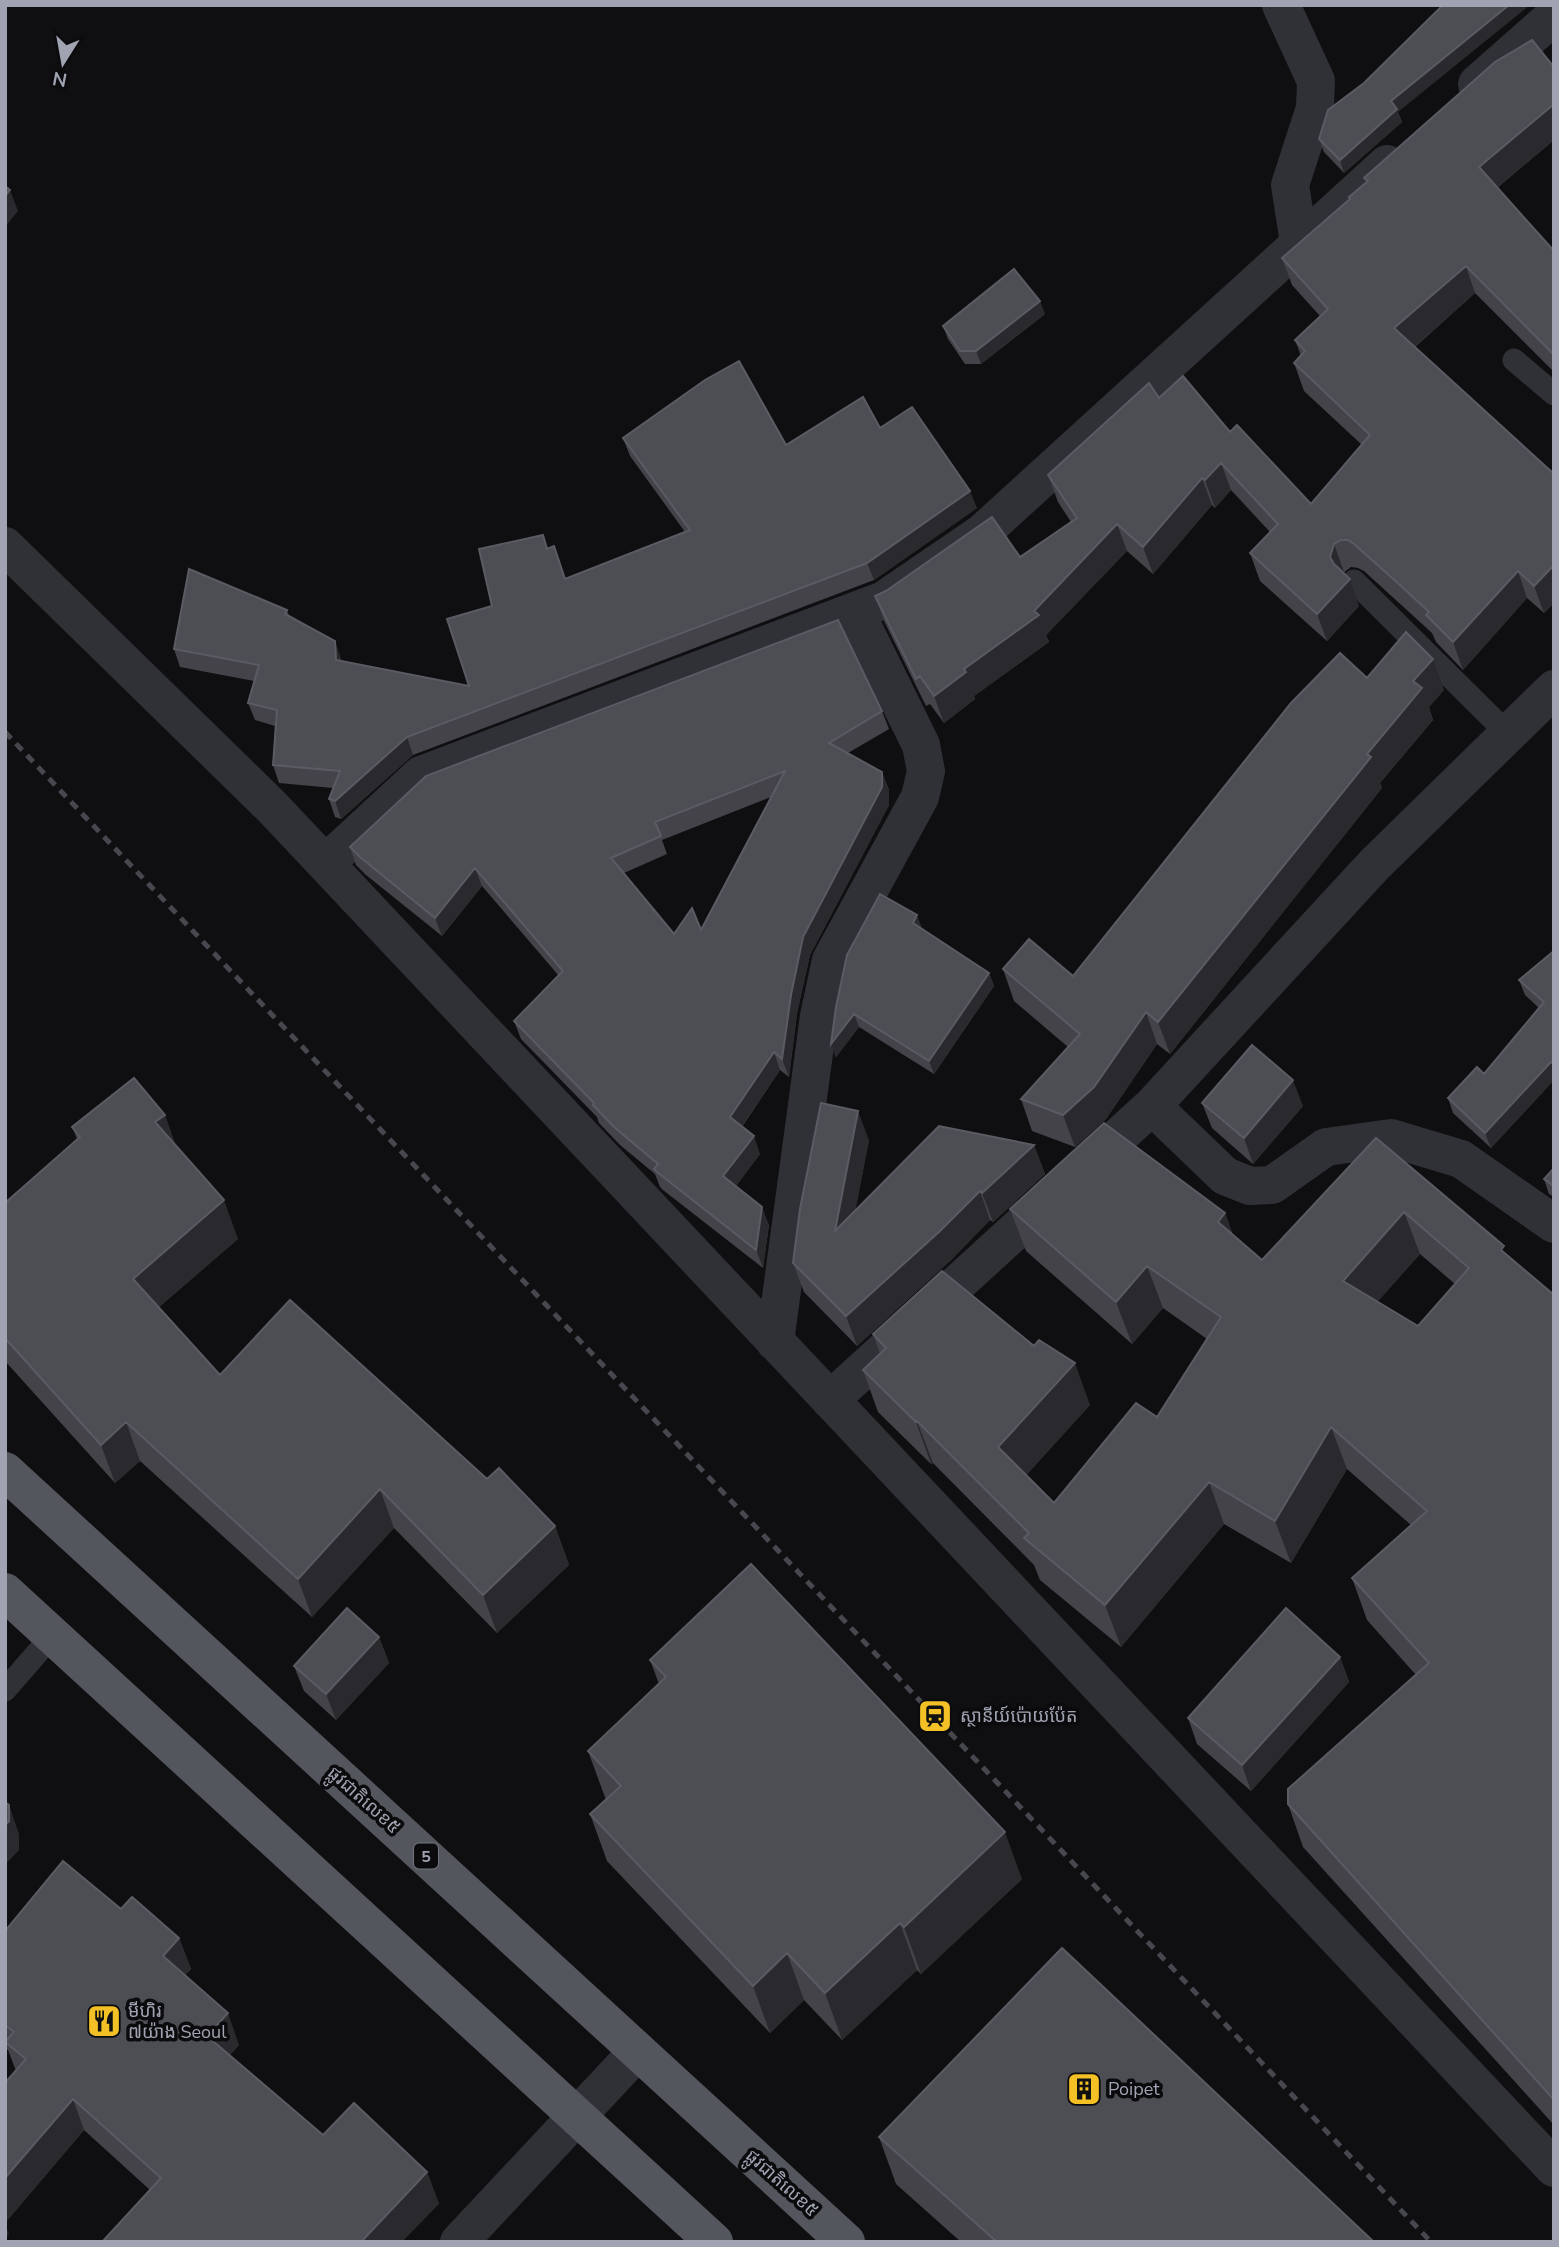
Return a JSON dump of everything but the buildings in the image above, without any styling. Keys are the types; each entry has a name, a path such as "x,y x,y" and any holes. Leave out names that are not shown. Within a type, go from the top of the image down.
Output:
{"highway":[{"name":"ផ្លូវជាតិលេខ៥","path":"5,1471 846,2242"},
{"path":"5,1592 714,2242"}],"street":[{"path":"1281,5 1316,81 1315,108 1290,185 1299,243"},
{"path":"1452,107 1554,16"},
{"path":"326,863 421,775 884,600 982,533 1411,143"},
{"path":"5,546 326,863 1554,2168"},
{"path":"775,1342 819,1016 831,960 920,797 926,771 921,745 855,611"},
{"path":"830,1400 1152,1106 1374,865 1554,689"},
{"path":"1152,1106 1225,1176 1250,1186 1272,1185 1326,1147 1391,1138 1461,1159 1554,1224"},
{"path":"459,2242 638,2051"}],"lane":[{"path":"1514,360 1554,394"},
{"path":"1354,581 1508,734"},
{"path":"5,1690 52,1636"}],"railway":[{"path":"5,732 1431,2242"}],"place":[{"name":"ស្ថានីយ៍ប៉ោយប៉ែត","path":"935,1716"},
{"name":"មីហិរ ៧យ៉ាង Seoul","path":"104,2021"},
{"name":"Poipet","path":"1084,2089"}]}
